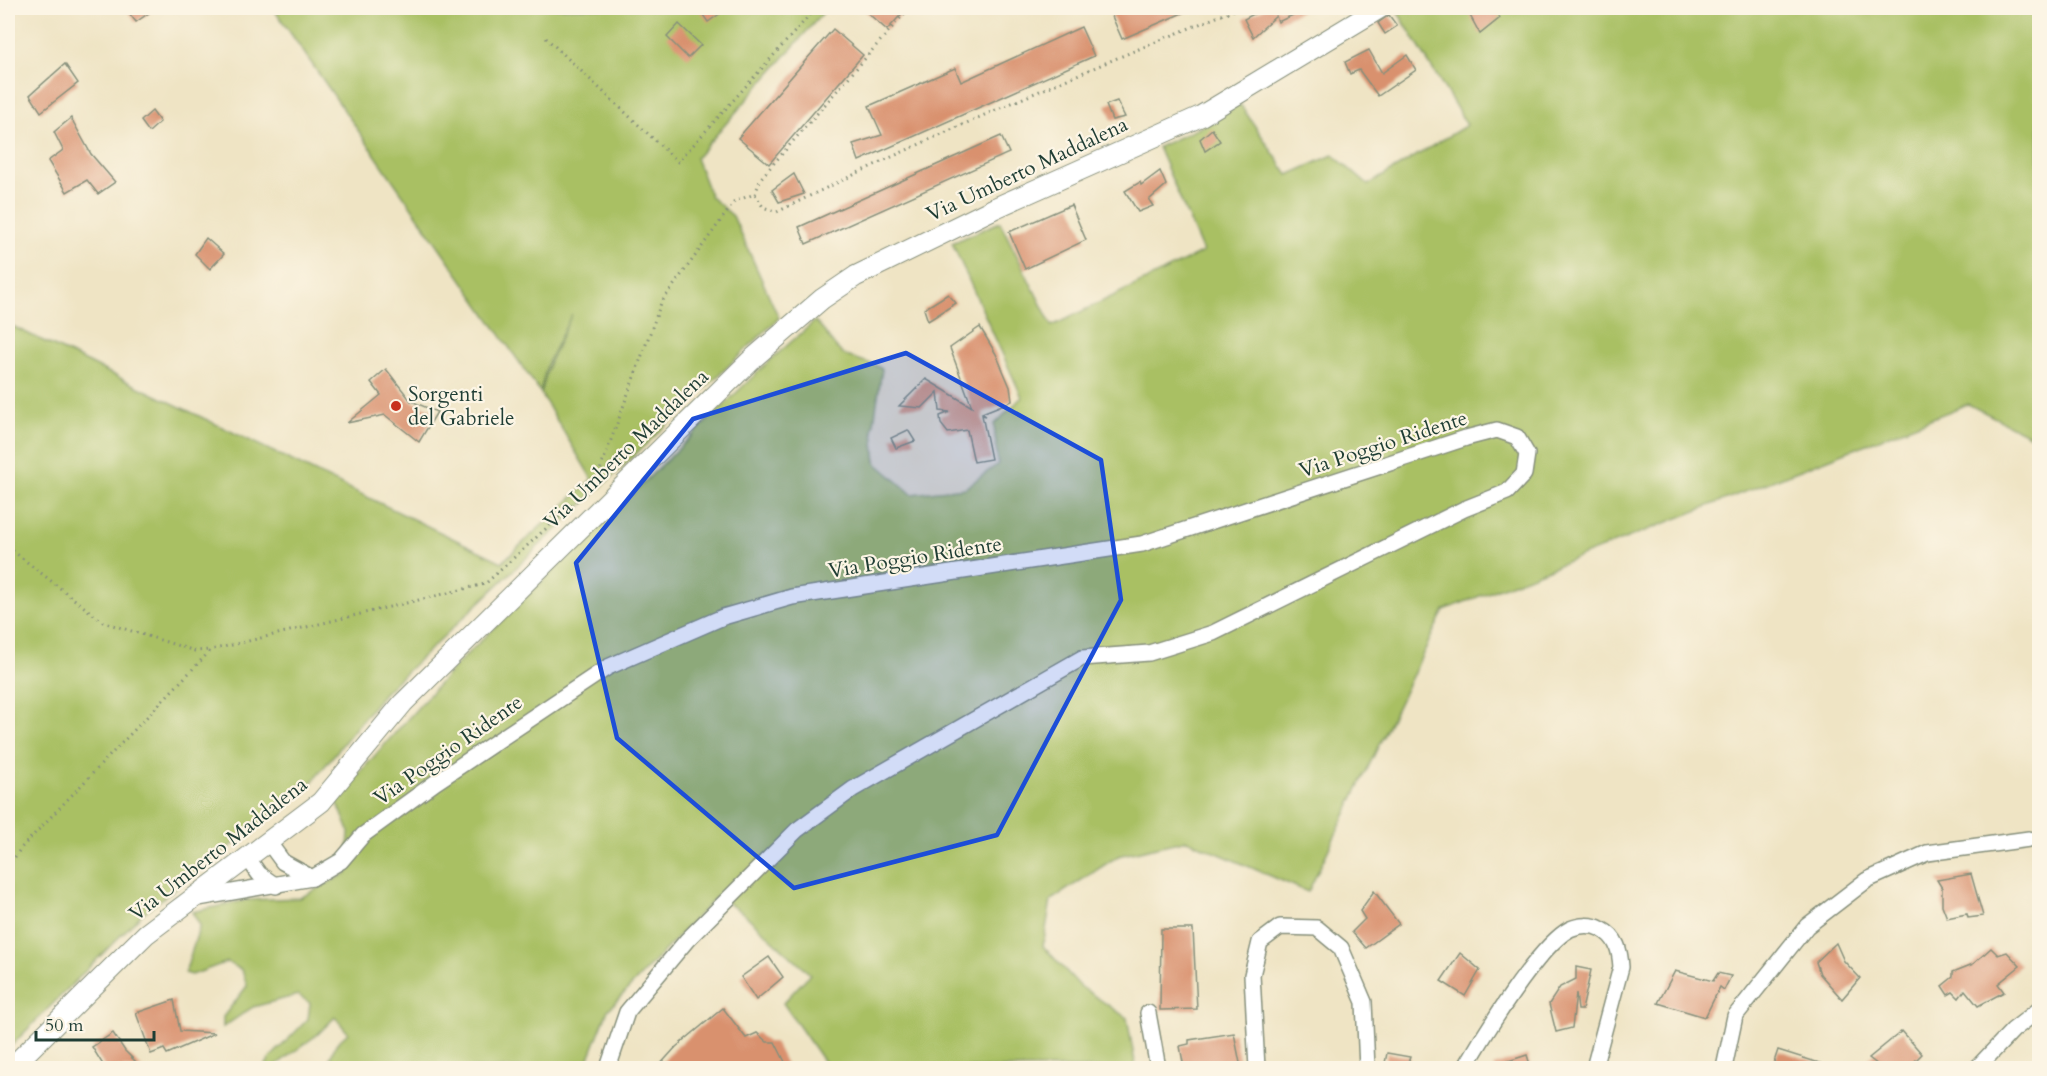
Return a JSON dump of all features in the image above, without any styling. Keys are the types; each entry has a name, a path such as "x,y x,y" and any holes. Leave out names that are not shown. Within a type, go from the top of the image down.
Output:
{"street":[{"name":"Via Umberto Maddalena","path":"11,1068 146,934 189,899 269,843 321,802 419,687 751,360 822,299 856,276 995,208 1201,116 1380,8"},
{"name":"Via Poggio Ridente","path":"189,899 276,886 312,878 341,861 363,835 436,782 608,666 723,617 792,597 1142,544 1466,438 1497,430 1516,437 1527,454 1524,474 1507,492 1464,509 1213,633 1149,653 1082,658 852,789 798,830 687,940 627,1012 608,1068"},
{"path":"1724,1068 1735,1016 1807,926 1868,880 1927,853 2029,839"},
{"path":"269,843 284,862 312,878"},
{"path":"247,857 259,874 276,886"},
{"path":"1466,1068 1512,995 1548,948 1571,929 1595,926 1610,935 1616,942 1621,967 1594,1068"},
{"path":"1257,1068 1252,975 1260,942 1280,927 1317,928 1341,948 1364,1002 1367,1068"},
{"path":"1977,1068 2013,1030 2040,1009"},
{"path":"1148,1013 1158,1068"}],"path":[{"path":"546,38 678,162 816,8"},
{"path":"755,194 761,177 909,8"},
{"path":"755,194 763,207 777,212 842,180 1091,68 1239,8"},
{"path":"8,547 103,622 195,651 211,650 485,584 595,484 661,303 735,201 755,194"},
{"path":"8,867 21,848 211,650"}],"highlighted area":[{"path":"906,353 1101,460 1121,600 997,835 794,888 617,738 576,563 693,419"}],"green space":[{"path":"273,8 827,8 696,158 711,197 733,216 779,318 384,693 308,787 141,915 8,1049 8,324 502,562 592,479 541,394 549,364 572,314 547,364 540,392"},
{"path":"1403,8 2039,8 2039,440 1968,404 1444,610 1308,892 1187,840 1118,856 1051,900 1043,946 1080,986 1127,1018 1136,1068 828,1068 783,1003 810,974 743,913 717,896 608,1010 585,1068 332,1068 329,1061 336,1044 348,1033 335,1017 318,1034 272,1068 264,1068 270,1058 308,1019 310,1003 298,995 253,1007 223,1027 223,1017 247,986 242,970 227,962 192,975 185,973 200,925 192,912 246,900 300,898 347,873 349,831 336,799 455,666 767,363 815,321 842,353 882,369 873,430 876,463 912,494 965,488 998,464 994,425 1022,397 952,243 1000,222 1052,326 1203,252 1158,147 1201,127 1240,104 1288,175 1333,155 1368,185 1467,125 1397,11"}],"building":[{"path":"125,8 156,8 136,22"},
{"path":"698,8 728,8 708,22"},
{"path":"862,8 907,8 887,30"},
{"path":"1124,8 1194,8 1122,39 1111,14"},
{"path":"1265,8 1308,8 1278,22 1276,16 1253,37 1244,19"},
{"path":"1466,8 1495,8 1500,18 1480,34"},
{"path":"1389,15 1397,26 1385,34 1378,23"},
{"path":"679,24 701,45 688,58 667,37"},
{"path":"1081,27 1094,56 859,161 853,144 882,135 869,106 955,68 961,82"},
{"path":"833,29 863,55 769,164 738,138"},
{"path":"1369,50 1382,73 1407,55 1416,70 1378,96 1359,70 1350,74 1345,62"},
{"path":"65,64 78,83 41,112 30,95"},
{"path":"1117,101 1125,117 1112,120 1106,105"},
{"path":"152,111 160,122 149,132 141,121"},
{"path":"71,118 91,154 115,182 98,194 87,180 67,192 48,161 63,150 54,132"},
{"path":"1212,129 1220,141 1205,151 1200,139"},
{"path":"1001,136 1009,153 806,244 799,227"},
{"path":"1160,171 1166,185 1149,200 1153,206 1138,212 1125,191 1140,182 1141,185"},
{"path":"794,174 804,194 779,202 772,190"},
{"path":"1071,205 1086,240 1025,269 1009,232"},
{"path":"206,238 224,254 210,269 195,254"},
{"path":"948,294 956,303 928,321 924,309"},
{"path":"980,327 996,354 1010,387 1012,401 982,413 986,416 982,415 991,459 974,462 967,430 948,433 941,424 940,416 950,412 940,411 938,392 922,408 899,406 926,379 972,407 950,348"},
{"name":"Sorgenti del Gabriele","path":"386,369 411,401 437,412 419,442 385,415 347,423 381,395 371,382"},
{"path":"908,430 915,441 896,448 891,438"},
{"path":"1971,874 1983,916 1968,918 1967,914 1947,918 1942,905 1942,888 1937,880"},
{"path":"1374,891 1399,924 1366,948 1352,932 1365,919 1360,911"},
{"path":"1161,929 1193,929 1197,1009 1160,1010"},
{"path":"1836,943 1844,961 1860,978 1842,999 1820,974 1816,962"},
{"path":"1991,948 1998,955 2007,952 2020,966 1998,984 2004,992 1978,1006 1965,990 1959,998 1953,992 1948,995 1942,986 1953,977 1953,972 1973,964"},
{"path":"1460,953 1480,970 1465,996 1441,981"},
{"path":"769,957 783,977 756,1000 741,977"},
{"path":"1576,967 1591,970 1582,1010 1578,1010 1576,993 1572,1028 1556,1032 1549,1004 1560,987 1576,979"},
{"path":"1675,971 1713,981 1718,973 1731,976 1724,990 1720,987 1705,1017 1658,1003"},
{"path":"174,1000 180,1031 215,1033 167,1054 164,1049 151,1054 136,1013"},
{"path":"723,1008 746,1038 757,1033 767,1042 775,1042 788,1068 657,1068 676,1047"},
{"path":"1902,1031 1922,1054 1908,1068 1882,1068 1869,1058"},
{"path":"113,1033 125,1051 142,1068 105,1068 92,1047"},
{"path":"1234,1033 1241,1068 1184,1068 1180,1046 1189,1044 1189,1040"},
{"path":"1778,1050 1829,1066 1829,1068 1772,1068"},
{"path":"1387,1053 1410,1057 1406,1068 1384,1068"},
{"path":"1527,1055 1531,1068 1494,1068 1493,1066"}],"place":[{"name":"Sorgenti del Gabriele","path":"396,406"}]}
